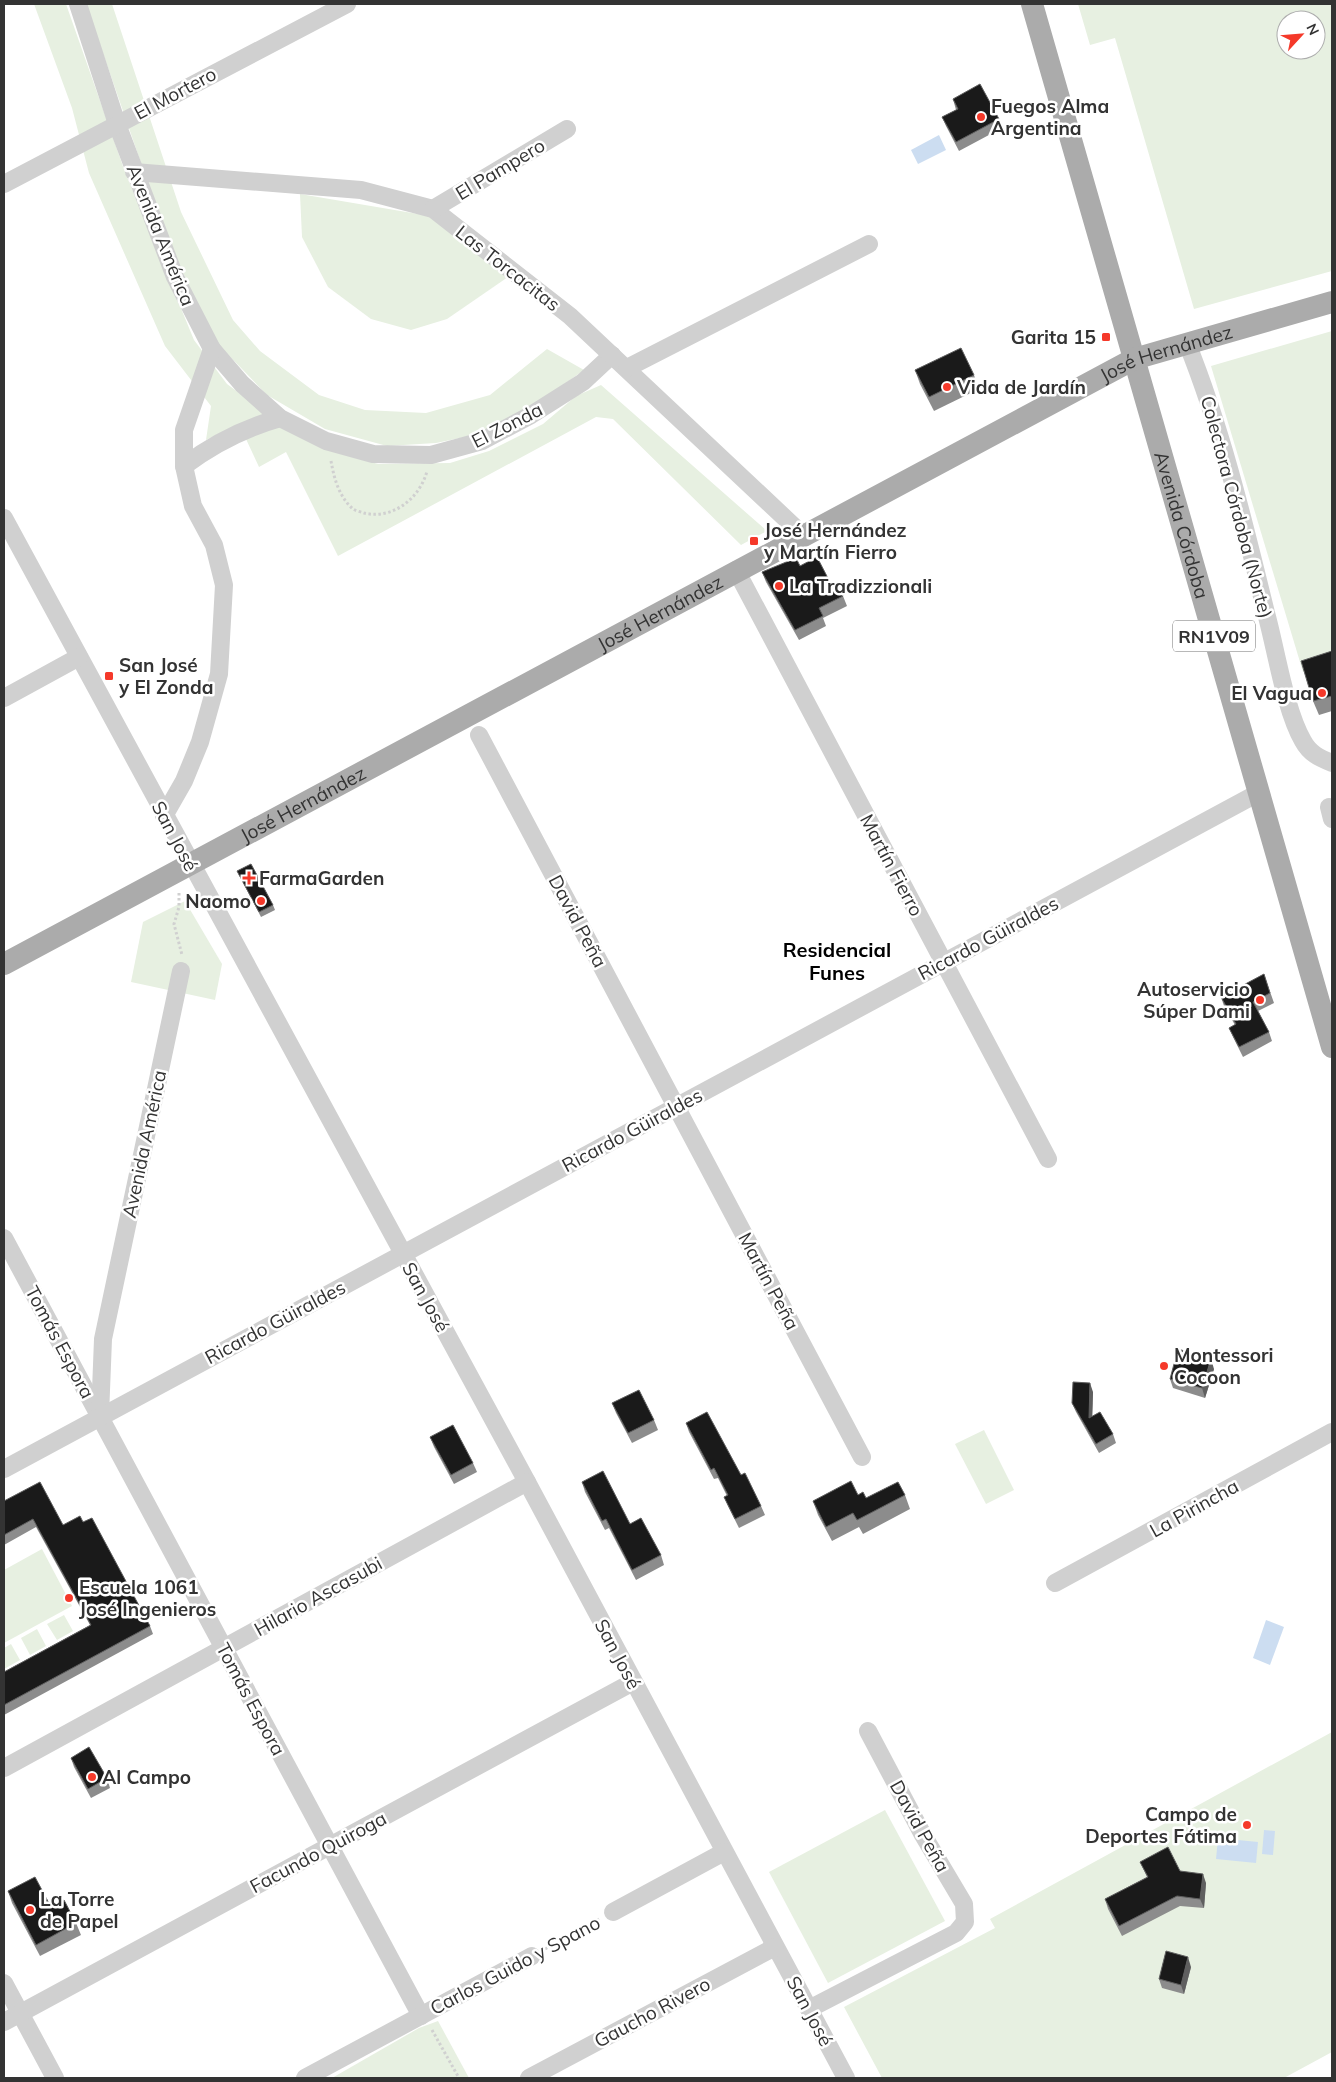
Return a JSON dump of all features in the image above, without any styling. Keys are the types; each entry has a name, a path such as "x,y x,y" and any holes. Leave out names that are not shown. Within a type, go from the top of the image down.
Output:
{"main road":[{"name":"Avenida Córdoba","path":"1032,4 1332,1046"},
{"name":"José Hernández","path":"4,964 736,570 1134,359 1332,302"}],"street":[{"name":"Avenida América","path":"78,4 134,172 175,277 212,349"},
{"name":"El Mortero","path":"4,184 346,4"},
{"name":"El Pampero","path":"433,209 567,129"},
{"name":"Las Torcacitas","path":"134,172 361,190 433,209 570,316 802,535"},
{"path":"626,368 869,244"},
{"name":"Colectora Córdoba (Norte)","path":"1187,343 1205,388 1260,586 1292,715 1303,742 1313,755 1332,764"},
{"name":"El Zonda","path":"212,349 242,384 280,418 326,440 373,454 431,455 482,442 531,415 583,382 612,355"},
{"path":"164,816 184,781 200,742 216,682 224,585 214,546 193,506 184,466 184,430 212,349"},
{"path":"184,466 205,450 256,425 280,418"},
{"name":"San José","path":"4,518 164,816 182,868 402,1254 527,1482 846,2078"},
{"name":"Martín Fierro","path":"736,570 1048,1159"},
{"path":"4,698 79,657"},
{"name":"David Peña","path":"479,735 676,1106"},
{"name":"Ricardo Güiraldes","path":"4,1468 1260,792"},
{"name":"Avenida América","path":"100,1417 103,1339 181,971"},
{"name":"Martín Peña","path":"676,1106 862,1456"},
{"name":"Tomás Espora","path":"4,1238 421,2016"},
{"name":"La Pirincha","path":"1055,1583 1332,1432"},
{"name":"Hilario Ascasubi","path":"4,1768 527,1482"},
{"name":"Facundo Quiroga","path":"4,2022 633,1682"},
{"name":"David Peña","path":"809,2009 956,1934 966,1922 964,1904 923,1835 868,1731"},
{"name":"Carlos Guido y Spano","path":"613,1912 724,1852"},
{"name":"Gaucho Rivero","path":"529,2078 775,1947"},
{"name":"Carlos Guido y Spano","path":"305,2078 532,1956"},
{"path":"4,1983 55,2078"}],"path":[{"path":"326,440 336,484 354,510 377,516 401,508 423,485 431,455"},
{"path":"181,971 182,957 174,924 179,907 182,868"},
{"name":"Carlos Guido y Spano","path":"532,1956 613,1912"},
{"path":"421,2016 438,2036 459,2078"}],"green space":[{"path":"34,4 66,4 125,172 194,340 227,384 296,435 346,455 378,464 450,463 489,451 543,424 576,396 601,385 767,531 741,545 613,419 596,417 338,556 286,452 259,467 239,424 206,440 211,406 165,346 89,173 72,108"},
{"path":"86,4 112,4 181,212 233,320 260,351 319,395 365,410 426,413 490,395 547,349 584,370 549,395 484,433 436,443 387,446 325,429 267,395 215,341 168,241"},
{"path":"1078,4 1332,4 1332,271 1194,309 1115,38 1090,45"},
{"path":"300,194 430,216 508,277 447,319 411,330 371,319 328,287 302,237"},
{"path":"1332,331 1332,663 1303,672 1211,366"},
{"path":"185,901 222,964 215,1000 131,982 143,922"},
{"path":"984,1430 1014,1490 986,1504 955,1444"},
{"path":"42,1549 72,1606 4,1643 4,1570"},
{"path":"64,1615 73,1631 57,1640 47,1624"},
{"path":"37,1629 46,1646 30,1655 21,1638"},
{"path":"11,1644 20,1660 4,1669 4,1648"},
{"name":"Campo de Deportes Fátima","path":"1332,1732 1332,2052 1284,2078 882,2078 844,2007 995,1928 990,1919"},
{"path":"885,1810 945,1921 828,1983 769,1872"},
{"path":"438,2021 469,2078 332,2078 419,2028"}],"water":[{"path":"939,135 946,150 918,164 911,150"},
{"path":"1266,1620 1284,1627 1270,1665 1253,1658"},
{"path":"1264,1830 1275,1831 1273,1855 1262,1854"},
{"path":"1218,1838 1258,1842 1256,1863 1216,1859"}],"building":[{"path":"980,84 999,119 956,142 942,117 958,109 953,99"},
{"path":"961,348 974,375 929,397 915,370"},
{"path":"817,557 831,584 836,582 843,596 819,608 823,616 795,630 762,572 796,558 800,566"},
{"path":"1332,651 1332,696 1313,701 1301,661"},
{"path":"251,864 273,905 259,912 237,871"},
{"path":"1264,974 1270,993 1253,1002 1269,1032 1239,1047 1229,1028 1236,1024 1221,997"},
{"path":"1178,1349 1211,1359 1202,1388 1170,1379"},
{"path":"1073,1382 1090,1383 1089,1418 1100,1412 1113,1434 1096,1444 1072,1403"},
{"path":"639,1390 654,1420 628,1433 612,1403"},
{"path":"707,1412 741,1475 745,1473 761,1506 735,1519 724,1497 728,1495 714,1468 711,1470 686,1423"},
{"path":"453,1425 473,1463 451,1475 430,1437"},
{"path":"603,1471 630,1524 641,1518 661,1555 632,1570 606,1519 602,1521 582,1482"},
{"path":"851,1481 858,1495 863,1492 866,1498 898,1482 905,1495 857,1520 853,1513 826,1527 813,1501"},
{"path":"40,1482 63,1525 80,1516 83,1522 92,1518 150,1626 4,1705 4,1672 91,1625 33,1519 4,1535 4,1501"},
{"name":"Al Campo","path":"89,1747 107,1778 88,1789 71,1758"},
{"path":"1168,1847 1180,1871 1203,1874 1200,1899 1177,1896 1119,1926 1105,1899 1148,1877 1140,1862"},
{"path":"35,1877 51,1907 64,1900 76,1923 36,1945 8,1891"},
{"path":"1166,1951 1188,1957 1181,1985 1159,1979"}],"place":[{"name":"Fuegos Alma Argentina","path":"981,117"},
{"name":"Garita 15","path":"1106,337"},
{"name":"Vida de Jardín","path":"947,387"},
{"name":"José Hernández y Martín Fierro","path":"754,541"},
{"name":"La Tradizzionali","path":"779,586"},
{"name":"San José y El Zonda","path":"109,676"},
{"name":"El Vagua","path":"1322,693"},
{"name":"FarmaGarden","path":"249,878"},
{"name":"Naomo","path":"261,901"},
{"name":"Autoservicio Súper Dami","path":"1260,1000"},
{"name":"Montessori Cocoon","path":"1164,1366"},
{"name":"Escuela 1061 José Ingenieros","path":"69,1598"},
{"name":"Al Campo","path":"92,1777"},
{"name":"Campo de Deportes Fátima","path":"1247,1825"},
{"name":"La Torre de Papel","path":"30,1910"}],"district":[{"name":"Residencial Funes","path":"837,960"}]}
